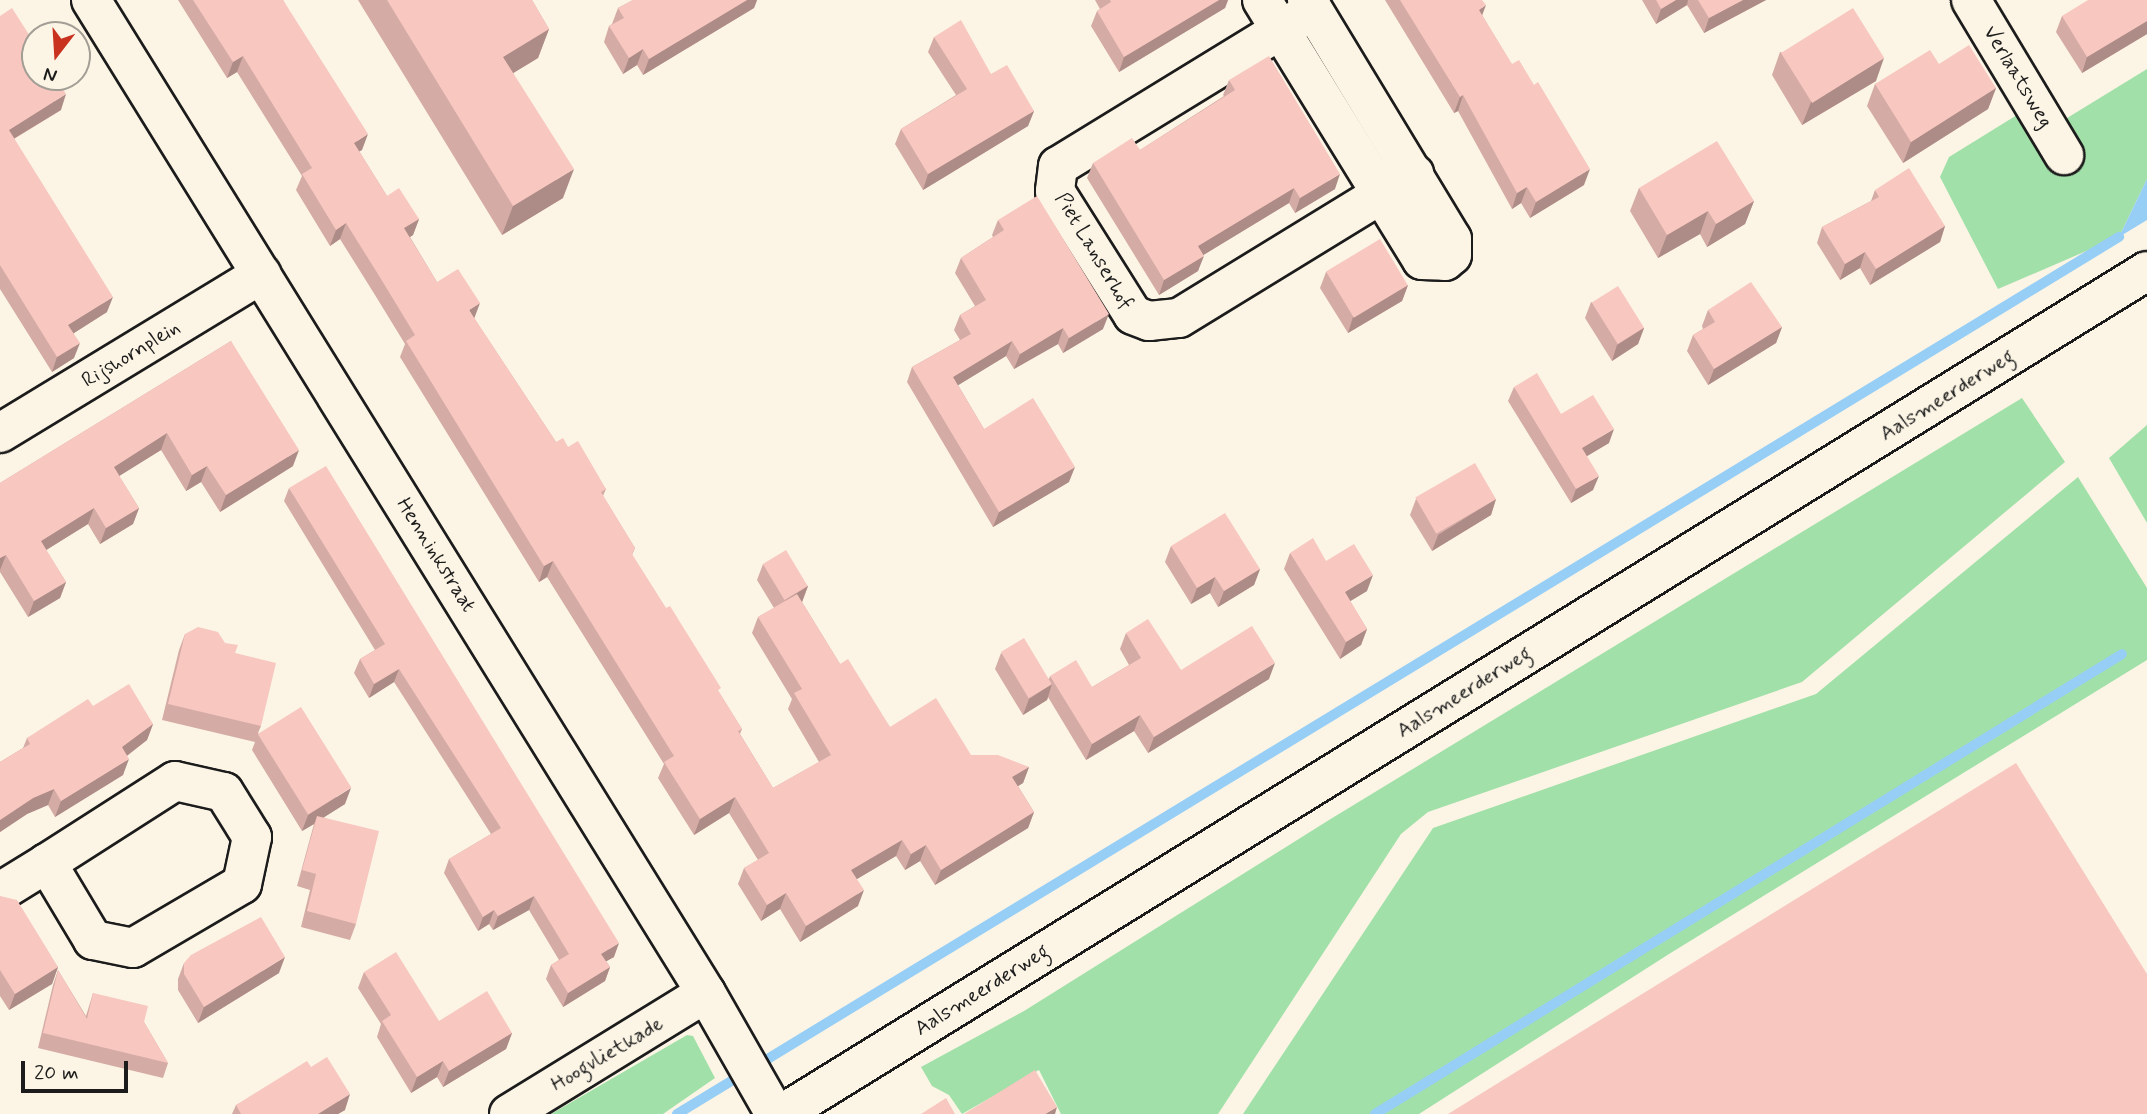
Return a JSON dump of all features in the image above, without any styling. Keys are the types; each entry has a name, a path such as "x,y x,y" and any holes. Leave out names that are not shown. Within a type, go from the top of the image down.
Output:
{"street":[{"name":"Henninkstraat","path":"91,0 706,993 772,1106"},
{"name":"Verlaatsweg","path":"1971,0 2064,155"},
{"name":"Piet Lanserhof","path":"1271,15 1380,195 1422,260 1445,261 1452,255 1452,239 1414,174 1310,5 1271,15 1058,166 1055,191 1133,315 1149,321 1179,318 1380,195 1414,174"},
{"name":"Aalsmeerderweg","path":"772,1106 2147,271"},
{"name":"Rijshornplein","path":"0,433 262,274"},
{"path":"0,892 175,781 224,792 252,837 242,884 133,948 93,940 47,863"},
{"name":"Hoogvlietkade","path":"509,1114 706,993"}],"green space":[{"path":"2147,69 2147,179 2119,237 1998,289 1940,177 1949,157 2025,110 2041,134"},
{"path":"2022,398 2065,462 1802,682 1428,812 1401,834 1218,1114 1061,1114 1039,1070 962,1114 949,1095 932,1086 921,1067 1024,1011 1329,820"},
{"path":"2147,425 2147,523 2109,458"},
{"path":"2078,477 2147,588 2147,660 1669,954 1419,1114 1243,1114 1433,828 1816,694"},
{"path":"687,1035 693,1036 715,1078 663,1114 551,1114"}],"water":[{"path":"2147,179 2147,220 2119,237"}],"building":[{"path":"193,0 283,0 368,134 354,143 387,196 399,188 419,219 404,228 437,282 458,269 480,303 469,310 556,442 563,438 568,447 578,441 606,489 601,492 635,548 632,554 666,608 670,606 721,688 718,690 742,729 738,731 773,788 831,755 794,693 802,689 758,617 797,594 840,664 848,659 890,727 936,698 971,755 998,755 1029,767 1012,777 1034,812 941,870 926,845 911,854 902,840 851,870 864,890 806,926 786,893 767,905 744,868 769,853 735,797 700,819 664,762 674,756 553,561 544,566 406,341 415,335 346,223 336,230 302,174 312,168 243,56 233,62"},
{"path":"387,0 532,0 549,29 503,57 574,169 513,206"},
{"path":"633,0 747,0 649,59 643,49 629,58 609,26 624,18 618,8"},
{"path":"1110,0 1219,0 1124,57 1097,11 1111,2"},
{"path":"1400,0 1482,0 1486,5 1479,10 1512,64 1519,60 1534,85 1538,82 1590,169 1536,202 1527,187 1517,193 1463,95 1460,97"},
{"path":"1656,0 1676,0 1661,9"},
{"path":"1698,0 1743,0 1709,18"},
{"path":"2088,0 2147,0 2147,21 2087,57 2062,16"},
{"path":"12,8 21,22 21,91 64,91 66,94 9,130 113,297 68,325 80,343 57,357 0,265 0,16"},
{"path":"1853,8 1884,58 1812,103 1781,53"},
{"path":"961,20 991,74 1007,65 1034,111 928,174 901,129 967,89 934,37"},
{"path":"1969,45 1996,88 1911,142 1875,84 1930,50 1939,64"},
{"path":"1269,56 1340,174 1300,198 1294,188 1198,246 1204,256 1164,280 1093,163 1132,138 1140,150 1235,90 1229,80"},
{"path":"1717,141 1754,201 1716,224 1708,211 1667,235 1639,188"},
{"path":"1909,168 1945,226 1876,269 1865,252 1845,264 1822,227 1879,197 1875,190"},
{"path":"1037,196 1109,314 1069,338 1063,328 1020,354 1012,341 953,377 984,429 1033,398 1075,467 999,512 912,367 971,334 960,315 986,300 961,258 1004,230 998,220"},
{"path":"1380,239 1408,285 1354,318 1326,271"},
{"path":"1751,282 1782,327 1714,369 1693,335 1715,322 1708,310"},
{"path":"1618,286 1644,328 1618,344 1592,302"},
{"path":"231,341 299,450 226,495 207,466 192,475 167,433 114,467 139,508 106,528 94,508 41,541 66,582 34,601 6,555 0,558 0,483"},
{"path":"1537,373 1561,414 1593,395 1614,429 1582,448 1599,476 1576,489 1514,387"},
{"path":"1475,463 1496,499 1436,534 1415,498"},
{"path":"326,466 619,943 601,954 610,967 568,993 551,965 569,954 534,896 498,916 494,910 483,917 449,859 501,828 399,669 374,684 360,659 385,644 289,488"},
{"path":"1225,513 1260,569 1224,591 1215,577 1197,588 1171,546"},
{"path":"1313,538 1326,561 1354,544 1373,575 1345,592 1367,629 1346,642 1290,553"},
{"path":"786,550 808,586 784,600 763,564"},
{"path":"1148,619 1181,670 1252,626 1275,663 1154,737 1140,715 1092,744 1050,676 1076,660 1092,687 1141,658 1126,633"},
{"path":"198,627 218,632 225,643 238,645 235,653 276,663 261,726 168,704 185,634"},
{"path":"1024,638 1052,684 1029,698 1001,652"},
{"path":"129,684 153,724 122,747 129,759 61,801 54,789 33,798 0,820 0,762 30,744 27,738 88,699 93,706"},
{"path":"301,707 351,788 308,815 258,734"},
{"path":"2016,763 2147,974 2147,1114 1448,1114"},
{"path":"317,816 379,831 356,924 307,911 316,874 302,870"},
{"path":"0,896 17,900 58,967 15,994 0,970"},
{"path":"261,917 285,957 204,1007 184,974 184,963 191,955"},
{"path":"396,952 439,1021 487,991 512,1033 449,1071 443,1061 417,1077 382,1021 391,1015 364,972"},
{"path":"58,970 87,1019 93,993 148,1006 144,1022 168,1063 43,1033"},
{"path":"327,1057 350,1094 318,1114 241,1114 236,1105 307,1061 311,1067"},
{"path":"1035,1070 1057,1107 1045,1114 964,1114"},
{"path":"946,1098 955,1114 921,1114"}],"waterway":[{"path":"677,1114 2119,237"},
{"path":"1375,1114 2122,654"}]}
